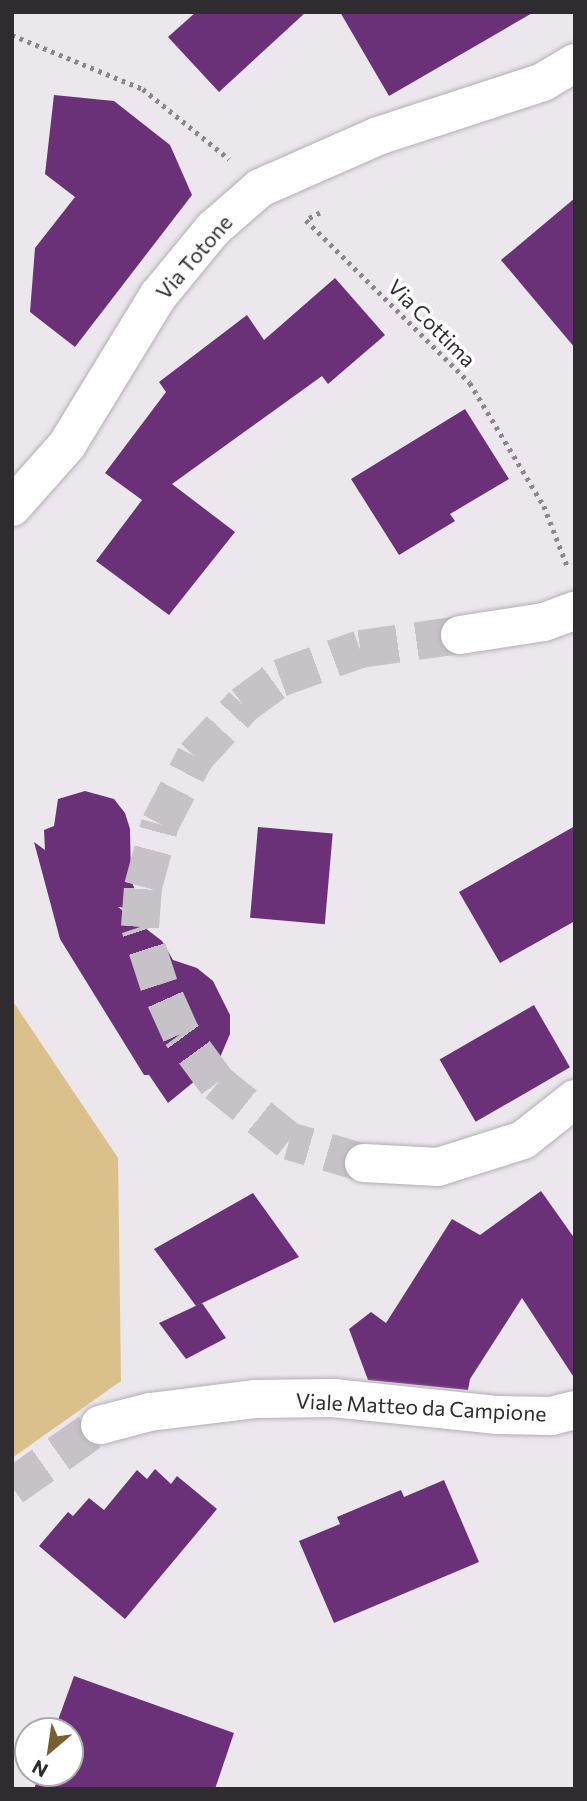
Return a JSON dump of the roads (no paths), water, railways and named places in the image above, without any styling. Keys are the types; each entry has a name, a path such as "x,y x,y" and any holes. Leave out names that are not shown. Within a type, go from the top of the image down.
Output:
{"street":[{"name":"Via Totone","path":"12,507 67,445 158,296 213,229 260,188 378,136 543,82 575,63"},
{"path":"460,635 544,622 574,596"},
{"path":"364,1163 438,1167 523,1140 575,1099"},
{"name":"Viale Matteo da Campione","path":"100,1425 150,1412 276,1399 333,1398 498,1415 551,1416 575,1410"}],"tunnel":[{"path":"364,1163 289,1141 217,1083 181,1034 159,985 140,927 143,887 160,824 195,757 243,705 280,678 360,649 460,635"},
{"path":"12,1487 100,1425"}]}
